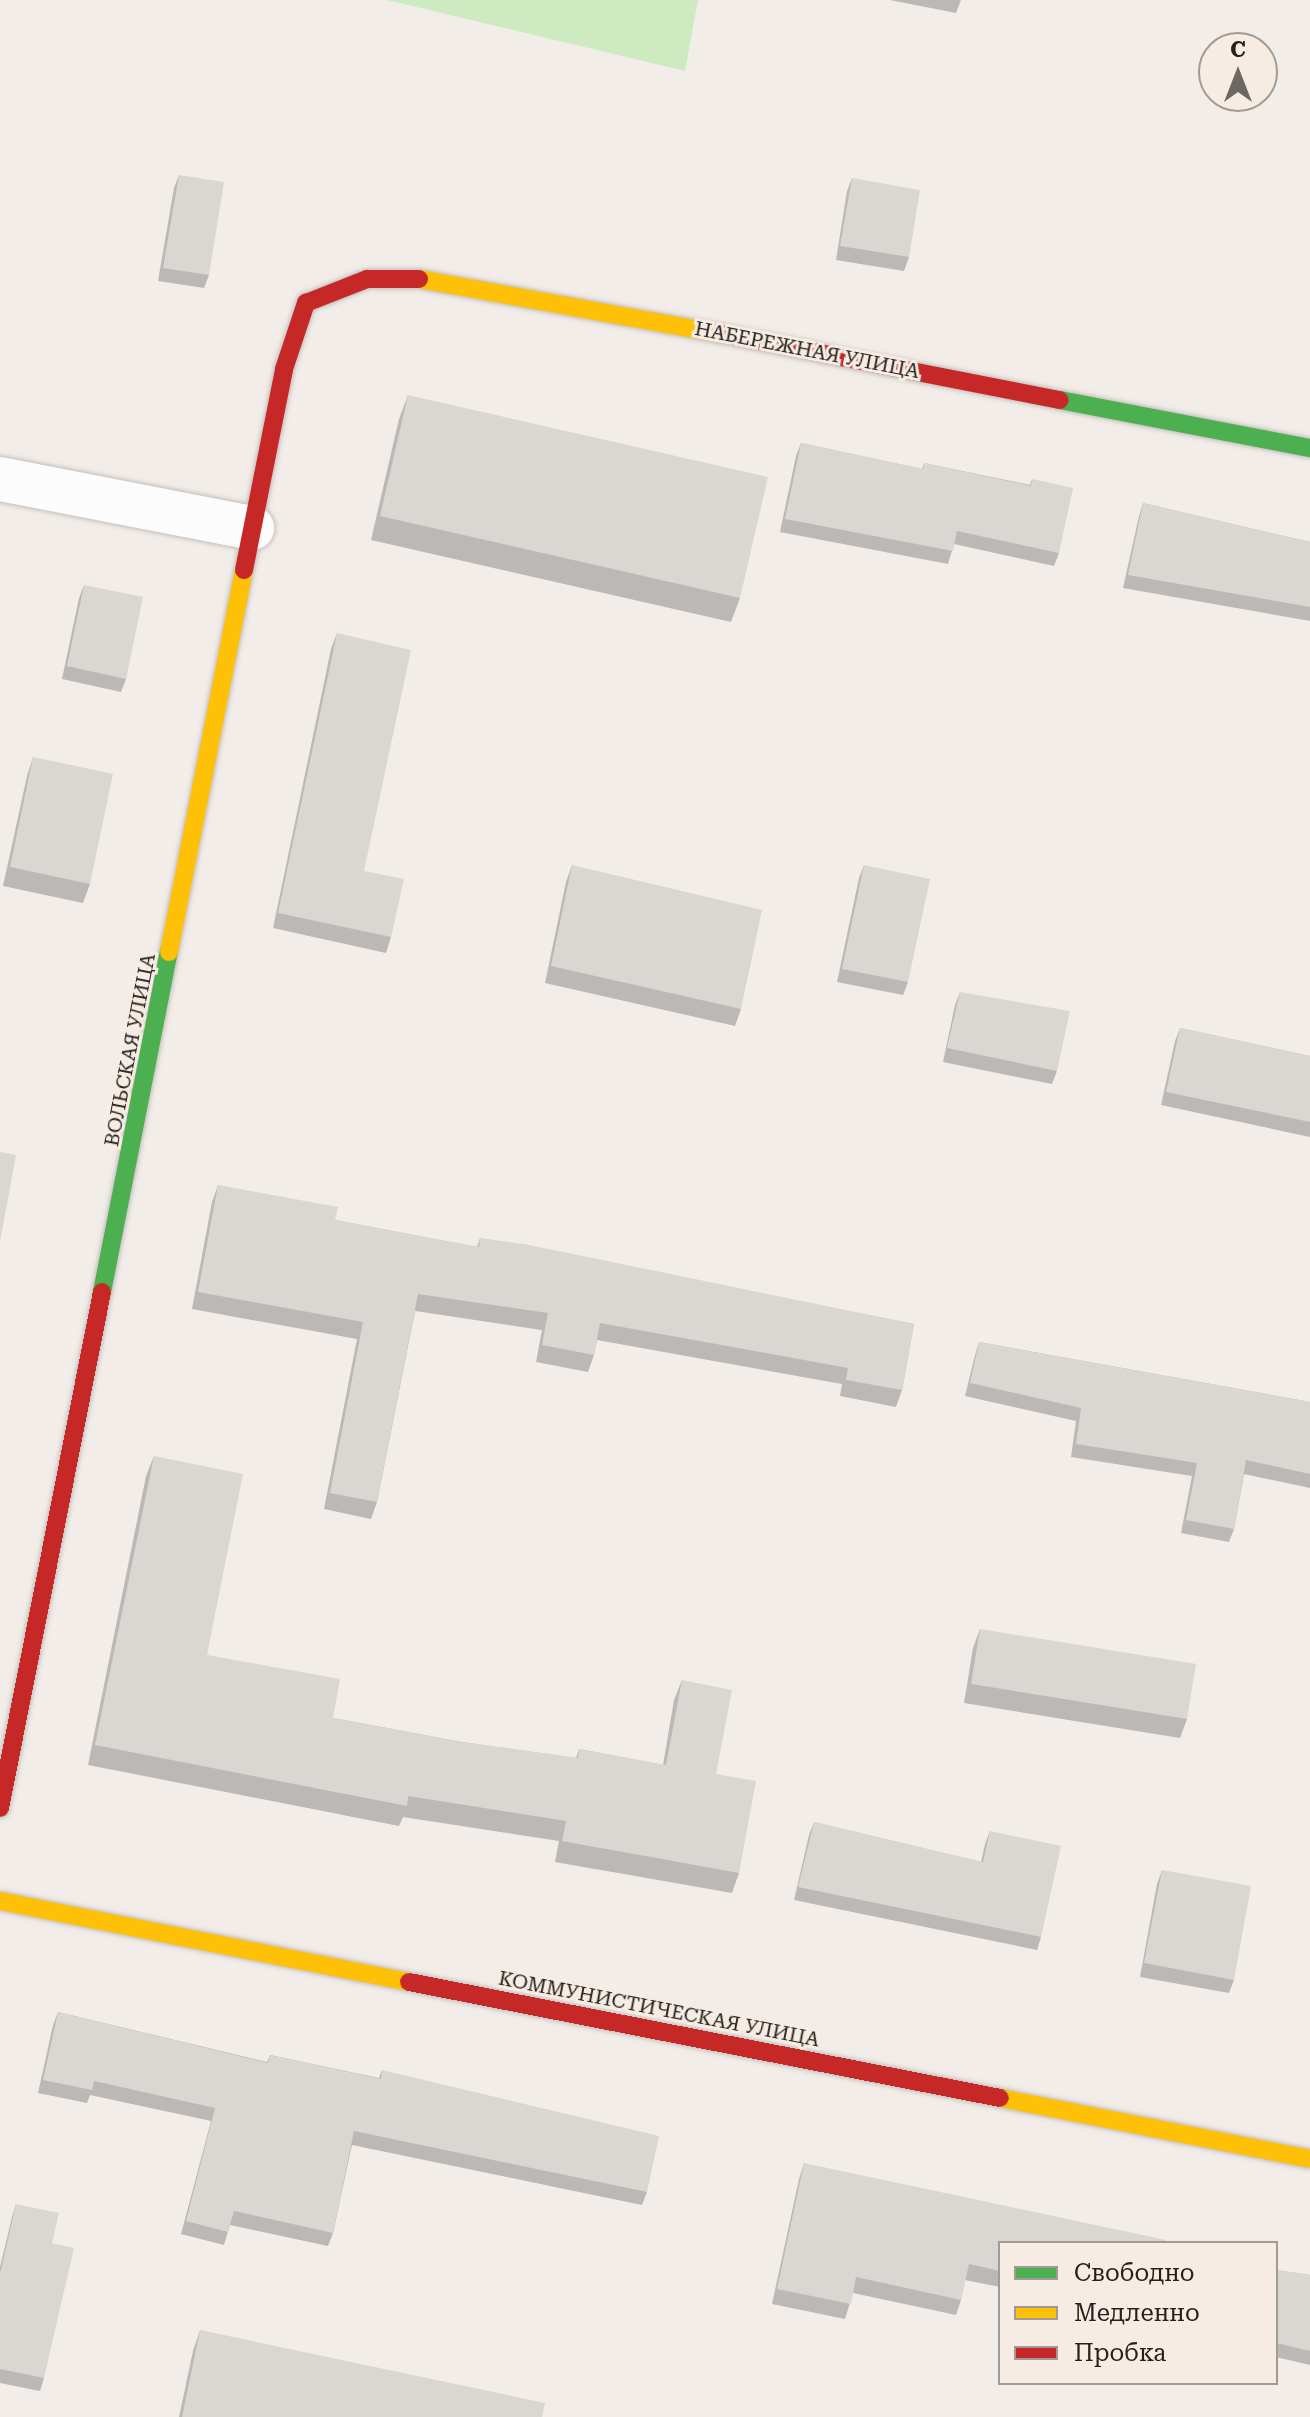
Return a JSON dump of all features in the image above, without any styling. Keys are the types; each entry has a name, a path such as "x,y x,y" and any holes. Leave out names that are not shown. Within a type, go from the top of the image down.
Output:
{"street":[{"name":"НАБЕРЕЖНАЯ УЛИЦА","path":"306,303 367,279 438,279 1310,448"},
{"name":"ВОЛЬСКАЯ УЛИЦА","path":"0,1808 284,369 306,303"},
{"path":"0,479 252,528"},
{"name":"КОММУНИСТИЧЕСКАЯ УЛИЦА","path":"0,1901 1310,2159"}],"green space":[{"path":"387,0 698,0 685,71"}],"building":[{"path":"179,175 224,182 209,275 163,268"},
{"path":"852,178 920,190 909,257 840,246"},
{"path":"408,395 768,477 740,598 380,516"},
{"path":"801,443 923,469 924,463 1031,486 1032,479 1073,488 1059,553 957,531 953,551 785,519"},
{"path":"1143,503 1310,542 1310,607 1128,575"},
{"path":"84,585 143,597 126,679 67,666"},
{"path":"337,633 411,650 364,871 404,879 391,937 278,913"},
{"path":"33,757 113,774 90,884 10,867"},
{"path":"572,865 762,910 741,1009 551,966"},
{"path":"864,865 930,879 908,982 842,969"},
{"path":"960,992 1070,1011 1057,1071 947,1048"},
{"path":"1180,1028 1310,1056 1310,1122 1166,1092"},
{"path":"0,1152 16,1155 0,1242"},
{"path":"218,1185 338,1207 335,1220 479,1247 480,1238 524,1244 914,1324 902,1390 846,1380 848,1368 600,1323 594,1355 542,1345 548,1313 418,1294 377,1502 330,1493 363,1322 198,1292"},
{"path":"979,1342 1310,1402 1310,1474 1246,1460 1234,1529 1186,1520 1197,1463 1076,1444 1081,1408 970,1383"},
{"path":"154,1456 243,1474 207,1655 340,1679 333,1718 462,1742 578,1758 579,1749 666,1765 682,1680 732,1690 716,1774 756,1781 739,1873 562,1841 566,1821 408,1796 407,1806 95,1745"},
{"path":"980,1629 1196,1664 1187,1719 971,1684"},
{"path":"814,1822 983,1862 990,1831 1061,1846 1041,1937 798,1887"},
{"path":"1162,1870 1251,1886 1234,1980 1144,1963"},
{"path":"58,2012 268,2063 270,2055 381,2079 382,2070 659,2136 647,2192 354,2131 333,2233 234,2211 228,2232 186,2221 215,2108 94,2081 92,2090 43,2080"},
{"path":"804,2163 1166,2240 998,2241 998,2271 969,2264 961,2300 856,2277 851,2304 777,2289"},
{"path":"16,2204 59,2213 52,2243 74,2248 44,2378 0,2369 0,2274"},
{"path":"1278,2270 1310,2275 1310,2351 1278,2343"},
{"path":"200,2330 545,2403 542,2417 182,2417"}],"traffic: fast":[{"path":"1060,400 1310,448"},
{"path":"102,1292 169,952"}],"traffic: slow":[{"path":"419,279 723,334"},
{"path":"169,952 244,570"},
{"path":"0,1901 409,1982"},
{"path":"1000,2098 1310,2159"}],"traffic: jam":[{"path":"244,570 284,369 306,303 367,279 419,279"},
{"path":"723,334 1060,400"},
{"path":"0,1808 102,1292"},
{"path":"409,1982 1000,2098"}]}
